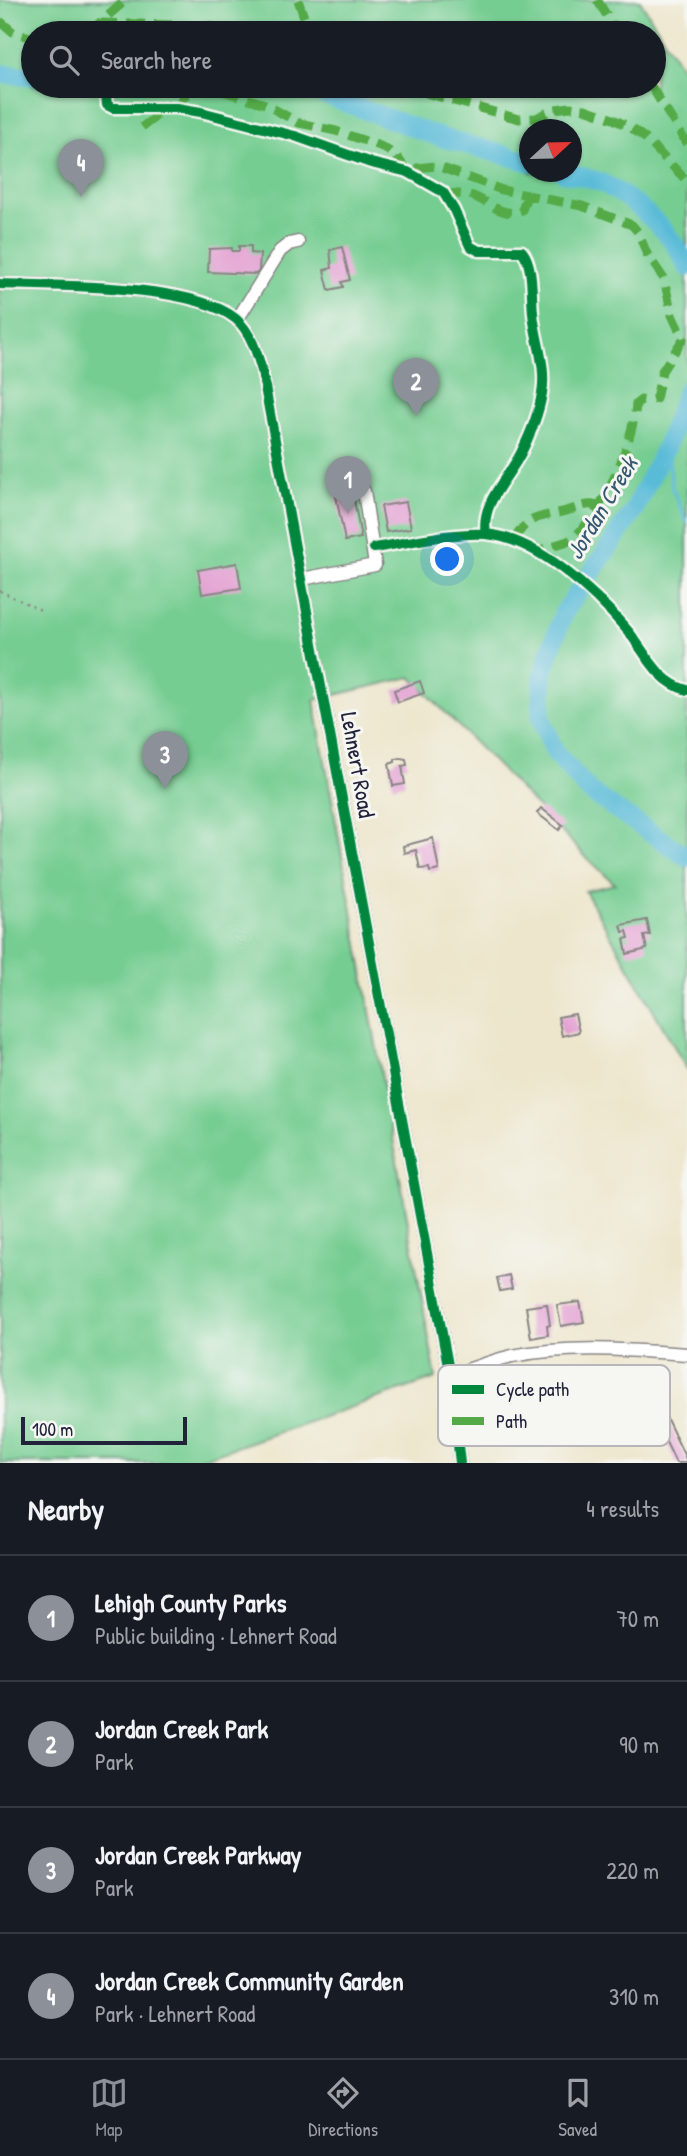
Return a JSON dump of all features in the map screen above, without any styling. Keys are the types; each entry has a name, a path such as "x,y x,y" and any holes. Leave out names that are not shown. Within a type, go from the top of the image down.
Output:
{"street":[{"path":"0,284 86,287 192,298 220,309 237,320 280,251 289,244 298,242"},
{"name":"Lehnert Road","path":"237,320 250,338 262,371 448,1365"},
{"path":"302,579 375,565 364,491"},
{"path":"480,1365 571,1349 687,1354"}],"path":[{"path":"0,591 40,610"}],"green space":[{"path":"0,0 640,0 653,21 21,21 21,98 666,98 666,43 687,77 687,1069 585,891 615,884 411,677 314,700 436,1378 189,1463 0,1463"}],"building":[{"path":"239,246 251,246 251,253 260,254 259,271 256,274 208,272 209,249 232,248 232,251 239,251"},
{"path":"342,247 350,280 342,282 343,287 329,290 324,270 332,268 330,250"},
{"path":"352,488 361,538 345,541 335,491"},
{"path":"406,502 411,528 386,532 381,506"},
{"path":"237,563 241,588 202,594 198,570"},
{"path":"420,681 424,693 398,702 394,690"},
{"path":"401,758 406,759 407,765 402,766 405,784 393,786 389,764"},
{"path":"541,808 563,825 559,830 537,813"},
{"path":"433,838 439,870 430,872 429,868 420,869 416,850 404,853 403,846"},
{"path":"647,920 650,935 644,936 647,949 627,954 624,939 629,938 621,925"},
{"path":"575,1014 579,1032 562,1036 558,1017"},
{"path":"509,1275 512,1289 500,1291 497,1278"},
{"path":"580,1302 584,1322 561,1326 557,1305"},
{"path":"547,1304 550,1325 547,1326 548,1335 531,1338 526,1307"},
{"path":"670,1425 687,1461 676,1463 668,1446 670,1446"}],"waterway":[{"name":"Jordan Creek","path":"0,74 21,75"},
{"name":"Jordan Creek","path":"333,98 439,137 519,159"},
{"name":"Jordan Creek","path":"582,177 603,183 632,202 674,243 687,267"},
{"name":"Jordan Creek","path":"687,389 667,444 633,512 563,614 543,673 541,717 554,751 590,792 687,857"},
{"name":"Jordan Creek","path":"667,444 672,488 687,522"}],"marked path":[{"path":"102,21 126,0"},
{"path":"298,0 304,21"},
{"path":"597,0 610,21"},
{"path":"0,21 13,32 21,34"},
{"path":"177,108 183,98"},
{"path":"245,98 265,104 299,123 336,131 380,146 396,155 408,172 437,166 502,190 582,206 632,225 638,232 647,254 664,279 672,315 683,339 662,371 656,399 641,400 636,404 623,456 596,511 574,537 539,552"},
{"path":"443,98 519,119 536,118 555,109 585,109 630,127 646,139 687,181"},
{"path":"658,98 687,144"},
{"path":"142,127 154,118 153,109"},
{"path":"443,192 473,196 497,209 509,212 522,210 527,196"},
{"path":"514,540 525,525 536,518 586,505 599,506"}],"cycle path":[{"path":"106,98 107,105 113,108 177,108 201,112 295,136 371,163 408,172 443,192 470,246 479,251 522,251 530,272 534,323 543,373 542,393 524,446 487,512 486,534"},
{"path":"0,284 88,286 189,299 216,307 236,319 246,330 256,350 448,1365"},
{"path":"374,548 473,534 505,538 525,546 545,556 599,600 628,631 660,674 687,690"},
{"path":"458,1446 460,1463"}],"place":[{"name":"Jordan Creek Community Garden","path":"81,197"},
{"name":"Jordan Creek Park","path":"416,416"},
{"name":"Lehigh County Parks","path":"348,514"},
{"name":"Jordan Creek Parkway","path":"165,789"}]}
